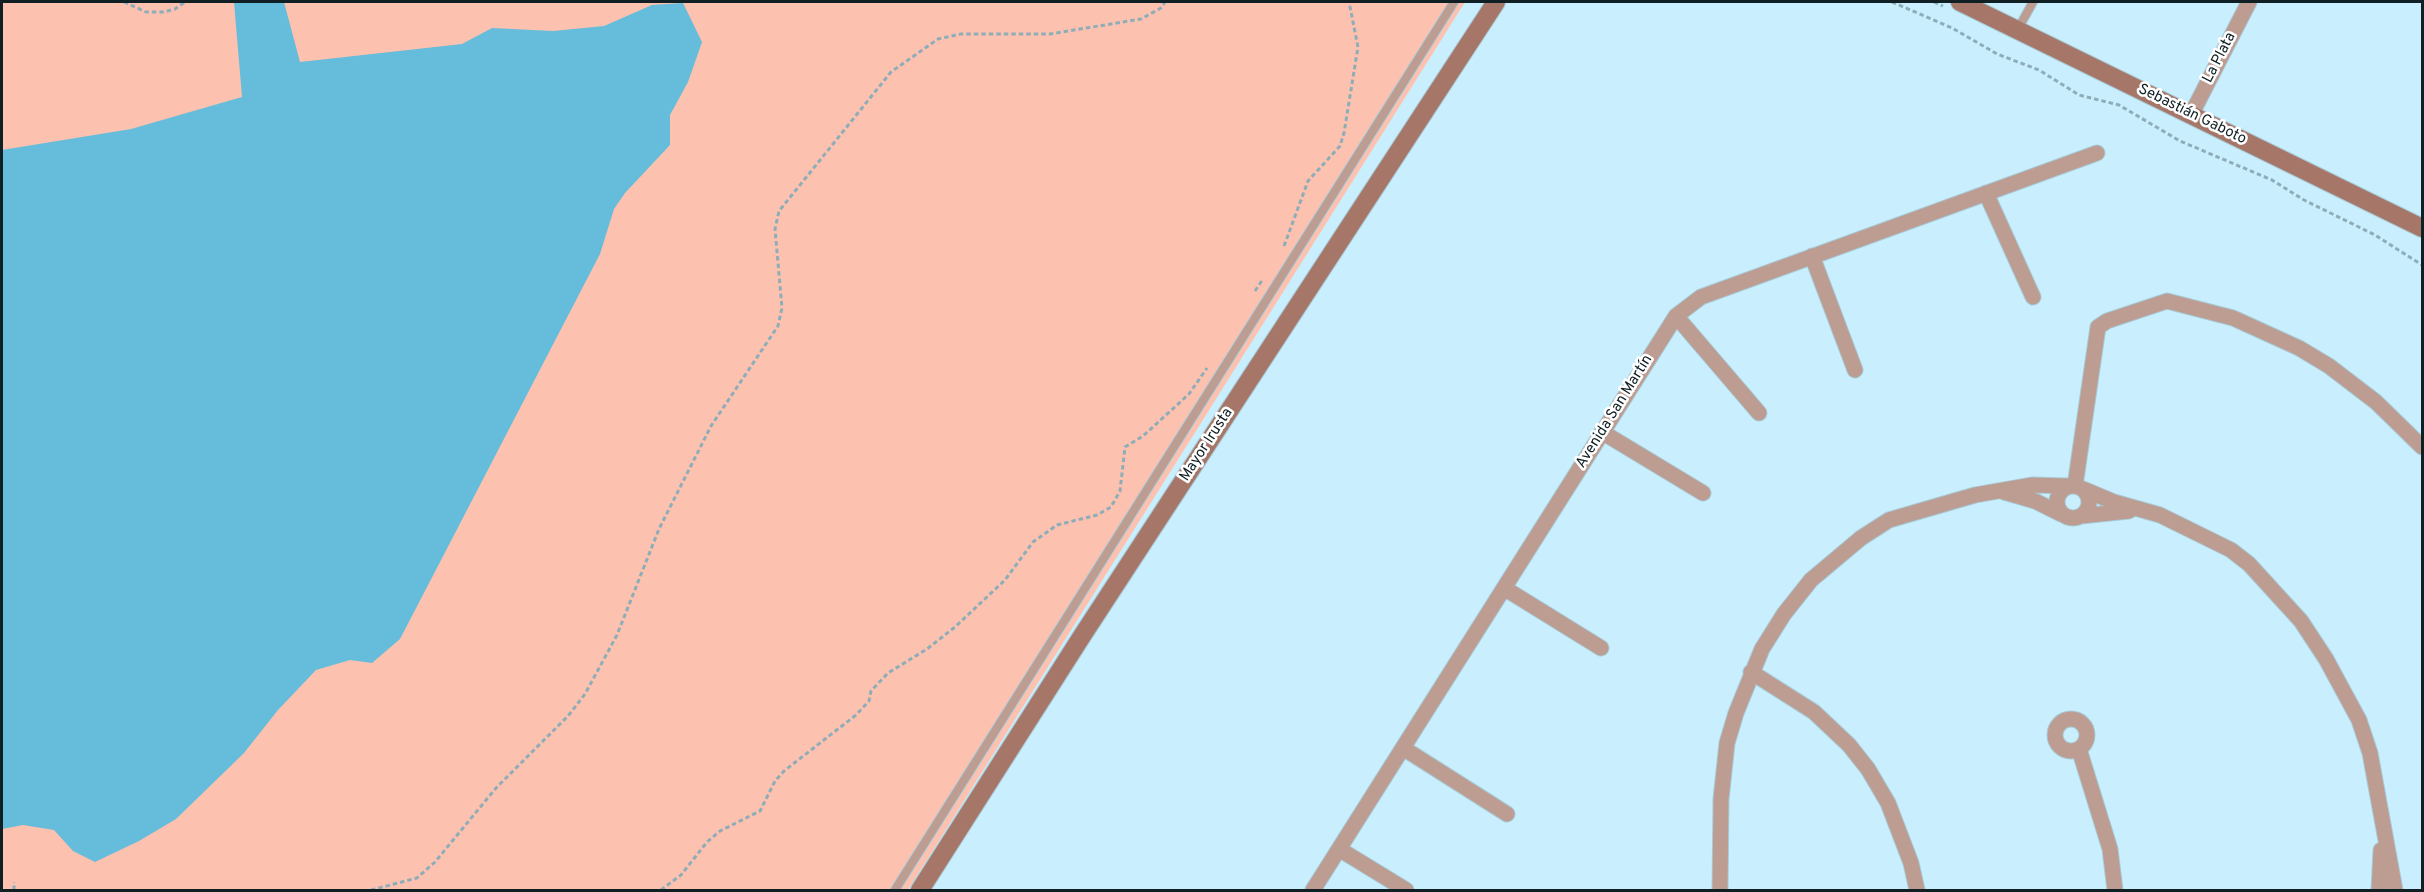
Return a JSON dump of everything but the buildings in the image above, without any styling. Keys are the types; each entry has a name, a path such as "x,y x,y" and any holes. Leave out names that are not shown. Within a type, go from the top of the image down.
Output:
{"main road":[{"name":"Mayor Irusta","path":"921,891 1082,636 1496,2"},
{"name":"Sebastián Gaboto","path":"1960,2 2422,228"}],"street":[{"name":"La Plata","path":"2191,115 2249,2"},
{"name":"Avenida San Martín","path":"1313,891 1676,316 1701,297 2097,153"},
{"path":"1986,193 2033,297"},
{"path":"1812,256 1854,370"},
{"path":"2081,516 2089,503 2075,487 2098,327 2107,321 2167,301 2233,318 2319,360 2376,402 2422,447"},
{"path":"1676,316 1759,413"},
{"path":"1602,432 1703,493"},
{"path":"1720,891 1721,799 1726,751 1736,713 1751,672 1784,614 1811,580 1861,538 1888,520 1975,495 2032,485 2075,487 2185,525 2231,550 2250,564 2301,621 2326,659 2359,720 2370,753 2395,891"},
{"path":"2061,513 2057,498 2075,487"},
{"path":"2001,491 2036,501 2071,518 2144,511"},
{"path":"1503,588 1601,648"},
{"path":"1751,672 1814,712 1849,745 1868,769 1888,803 1911,863 1917,891"},
{"path":"1403,748 1508,814"},
{"path":"2079,749 2110,849 2115,891"},
{"path":"2379,891 2383,832"},
{"path":"1339,849 1406,891"}],"lane":[{"path":"895,891 1454,2"},
{"path":"2017,31 2033,2"}],"path":[{"path":"124,2 146,12 164,12 175,9 185,2"},
{"path":"371,891 417,878 435,862 496,788 568,716 585,694 617,635 659,529 711,426 778,326 782,308 775,229 779,211 891,72 938,39 961,34 1050,34 1141,19 1156,12 1165,2"},
{"path":"1280,256 1298,214 1308,181 1340,146 1344,133 1358,47 1349,2"},
{"path":"1892,2 1952,28 1997,54 2039,70 2079,95 2119,105 2180,141 2272,180 2304,200 2375,235 2422,265"},
{"path":"1253,295 1265,277"},
{"path":"661,891 681,875 707,842 720,831 760,811 784,771 856,715 869,701 875,686 888,673 927,650 972,611 1005,580 1033,542 1057,525 1097,514 1111,507 1120,491 1125,447 1143,436 1189,394 1209,365"},
{"path":"14,882 14,891"}],"shaded area":[{"path":"2,2 1465,2 908,890 2,890"}],"water":[{"path":"234,2 284,2 300,62 462,44 492,28 553,31 604,26 652,5 683,3 702,42 688,82 670,115 670,145 625,193 614,209 600,254 400,639 372,663 350,660 316,670 278,710 244,753 176,819 139,841 95,862 73,851 54,830 23,825 2,829 2,150 131,129 242,97"}]}
